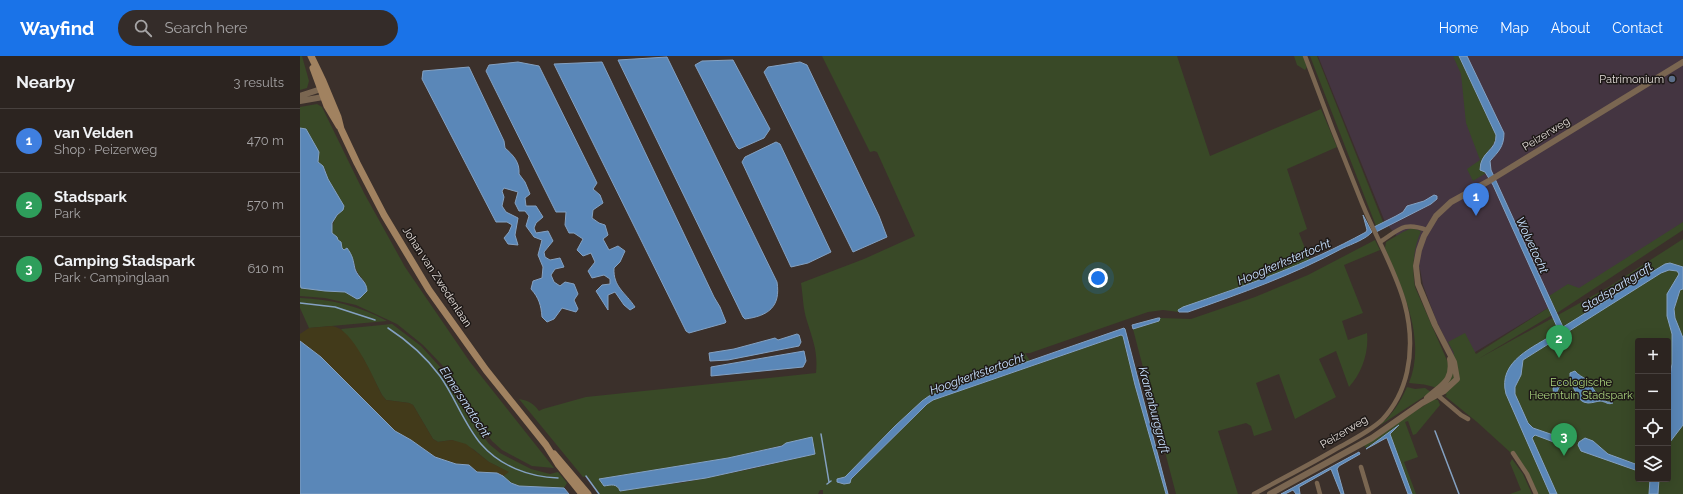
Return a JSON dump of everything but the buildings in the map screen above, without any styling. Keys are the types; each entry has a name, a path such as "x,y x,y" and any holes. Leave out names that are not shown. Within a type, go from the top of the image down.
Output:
{"main road":[{"name":"Johan van Zwedenlaan","path":"310,56 316,65 324,92 338,117 341,129 384,215 439,306 494,381 546,445 558,464 582,494"},
{"name":"Johan van Zwedenlaan","path":"546,445 562,460 588,494"}],"street":[{"name":"Peizerweg","path":"1254,494 1373,428 1391,409 1398,397 1404,384 1410,359 1409,322 1404,299 1374,230 1305,56"},
{"name":"Peizerweg","path":"1270,494 1364,443 1435,393 1448,388 1457,379 1454,362 1429,312 1418,284 1416,266 1421,242 1439,212 1446,205 1489,181 1683,62"},
{"path":"300,96 324,92"},
{"path":"300,101 324,92"},
{"path":"1380,242 1406,226 1414,225 1427,230"},
{"path":"1435,393 1457,412 1468,419"},
{"path":"1513,453 1527,474 1536,494"},
{"path":"1361,467 1369,494"},
{"path":"1317,483 1320,494"}],"shaded area":[{"path":"1318,56 1683,56 1683,226 1457,363 1436,320 1423,285 1420,269 1405,246 1385,222"}],"green space":[{"path":"300,56 302,56 309,81 307,88 300,90"},
{"path":"822,56 1177,56 1210,156 1321,109 1337,147 1287,169 1307,229 1299,233 1310,261 1178,310 1179,312 1163,310 1148,312 1030,353 1025,353 1030,361 929,396 895,426 839,483 850,483 851,479 927,404 933,400 1121,335 1123,336 1135,385 1166,494 823,494 823,490 820,490 818,494 600,494 587,476 583,477 519,399 535,406 539,411 586,397 816,373 816,352 805,312 801,283 864,259 915,236 877,152 870,152","holes":["812,438 815,454 681,483 619,487 599,479 728,458"]},
{"path":"1294,56 1303,56 1307,67 1305,70 1297,65"},
{"path":"1310,56 1317,56 1383,222 1376,226"},
{"path":"1453,56 1459,56 1496,135 1492,146 1482,160 1482,169 1486,173 1473,181 1467,169 1480,160 1466,123 1461,74"},
{"path":"317,104 322,107 364,193 405,267 470,362 554,468 532,466 502,450 492,441 481,427 467,401 443,366 423,345 397,324 356,305 325,298 300,296 300,284 302,288 345,292 357,299 365,282 355,267 354,261 341,248 338,240 332,235 334,221 337,215 343,210 344,206 328,179 325,169 318,162 302,128 300,128 300,107"},
{"path":"1683,222 1683,230 1557,313 1549,296 1568,284 1579,288"},
{"name":"Ecologische Heemtuin Stadspark","path":"1412,228 1421,231 1416,245 1414,259 1415,287 1449,365 1454,353 1448,342 1465,333 1476,354 1548,308 1552,315 1478,359 1607,288 1683,239 1683,494 1534,494 1521,462 1477,422 1445,396 1447,395 1434,387 1409,383 1414,366 1414,331 1405,297 1385,248 1386,242"},
{"path":"1375,240 1380,250 1344,265 1363,313 1342,321 1348,340 1367,333 1366,355 1361,369 1354,381 1349,387 1336,351 1319,359 1336,397 1295,419 1279,374 1256,383 1272,430 1254,436 1251,426 1246,423 1218,431 1238,494 1176,494 1133,329 1159,321 1160,318 1191,319 1255,297 1308,275"},
{"path":"300,298 345,304 366,311 387,321 309,328 300,308"},
{"path":"392,324 421,346 440,367 464,403 478,429 489,444 500,453 531,469 550,474 558,472 567,483 564,488 519,486 511,483 503,476 508,472 489,462 473,449 452,440 438,442 433,439 413,405 409,403 386,400 363,358 341,329"},
{"path":"1407,387 1415,389 1425,388 1431,392 1379,426 1388,418 1402,398"},
{"path":"1434,399 1438,400 1440,405 1416,434 1413,435 1408,421 1405,422 1418,457 1404,462 1416,494 1412,494 1390,434 1399,426 1366,448 1364,445"},
{"path":"1512,459 1523,474 1532,494 1510,494 1521,490 1510,463"}],"sand":[{"path":"332,326 340,329 355,344 386,400 409,403 413,405 433,439 438,442 452,440 466,444 489,462 509,472 503,476 497,473 477,472 469,465 456,464 435,457 395,431 321,357 300,341 300,334 309,328"}],"water":[{"path":"1459,56 1467,56 1504,133 1502,146 1490,161 1491,170 1563,327 1665,264 1670,263 1683,267 1683,289 1680,290 1674,309 1675,318 1683,338 1683,425 1671,441 1672,334 1667,316 1667,294 1679,274 1677,271 1669,270 1661,273 1523,360 1521,375 1515,387 1515,394 1528,423 1533,428 1562,438 1563,441 1559,444 1535,435 1532,438 1557,494 1550,494 1506,394 1505,382 1507,373 1512,364 1519,356 1556,333 1558,329 1493,185 1485,172 1480,170 1485,155 1494,145 1496,135"},
{"path":"667,57 777,282 778,291 775,304 766,313 753,318 745,319 743,317 618,60"},
{"path":"733,60 770,129 764,138 739,149 695,65 702,61"},
{"path":"518,62 539,66 597,183 593,189 600,195 603,203 593,210 592,218 605,225 608,235 603,239 609,250 618,246 625,251 620,262 614,268 614,275 620,289 635,307 630,310 624,305 615,292 608,295 608,310 596,291 602,285 610,284 610,279 604,275 592,278 588,271 595,262 591,253 583,256 577,250 583,239 574,233 569,233 565,225 566,212 556,212 486,71 489,65"},
{"path":"602,62 720,307 726,322 725,323 689,333 686,331 554,64"},
{"path":"800,62 807,65 879,216 887,237 853,252 764,72 768,67"},
{"path":"469,67 504,141 505,148 517,162 519,174 525,182 530,194 525,198 526,206 536,206 543,217 536,223 534,228 536,233 548,231 553,241 544,252 545,257 550,260 560,258 564,267 555,269 551,275 554,282 560,286 565,282 574,284 578,294 574,300 578,309 576,312 562,308 554,319 547,322 542,317 539,302 531,289 533,281 542,278 543,267 538,255 542,240 534,237 526,226 529,216 525,211 519,211 515,203 518,192 504,188 502,191 504,197 502,206 506,212 518,218 515,235 518,245 508,244 504,238 512,225 507,222 496,222 422,79 423,71"},
{"path":"300,128 306,129 319,152 318,162 323,166 328,179 344,206 343,210 337,215 332,223 332,233 341,242 342,248 344,250 347,248 349,251 356,272 366,285 367,291 360,298 357,299 345,292 301,288"},
{"path":"776,142 780,144 831,252 808,263 791,267 742,162 745,157"},
{"path":"1434,195 1437,196 1437,199 1431,204 1376,232 1374,227 1403,212 1407,206 1424,201"},
{"path":"1363,215 1372,232 1363,239 1305,267 1267,283 1188,312 1179,312 1178,310 1183,307 1299,264 1344,244 1366,232 1367,230"},
{"path":"1160,318 1159,321 1133,329 1132,325"},
{"path":"1124,328 1168,494 1166,494 1135,385 1123,336 1121,335 933,400 927,404 851,479 850,483 844,484 837,482 837,479 845,477 895,426 929,396"},
{"path":"797,334 799,335 801,342 799,346 728,360 710,361 709,353 734,349 775,338 778,340"},
{"path":"300,341 321,357 395,431 435,457 456,464 469,465 477,472 497,473 511,483 519,486 564,488 569,494 300,494"},
{"path":"804,351 806,361 803,367 711,376 711,367"},
{"path":"1575,371 1587,380 1604,401 1613,403 1608,404 1601,401 1590,403 1584,402 1579,398 1570,383 1564,384 1560,387 1557,391 1557,397 1554,397 1553,388 1560,382 1570,380 1570,373"},
{"path":"1399,425 1390,434 1412,494 1408,494 1387,438 1366,449"},
{"path":"812,437 815,454 706,478 620,491 619,488 615,486 604,486 599,479 728,458 782,446 786,443"},
{"path":"1585,438 1593,441 1608,454 1635,464 1635,470 1581,451 1578,445 1579,442"},
{"path":"1359,452 1360,454 1339,466 1337,469 1344,494 1341,494 1331,469 1299,487 1300,494 1296,494 1293,490 1285,494 1281,494"},
{"path":"1650,482 1659,482 1658,494 1649,494"}],"waterway":[{"name":"Elmersmatocht","path":"300,303 335,307 375,320"},
{"name":"Elmersmatocht","path":"388,328 403,338 435,369 475,436 489,452 506,464 526,473 558,478"},
{"path":"1435,431 1459,494"},
{"path":"821,434 829,482"},
{"name":"Elmersmatocht","path":"586,476 599,494"},
{"name":"Hoogkerkstertocht","path":"827,484 831,481"}],"place":[{"name":"Patrimonium","path":"1672,79"},
{"name":"van Velden","path":"1476,216"},
{"name":"Stadspark","path":"1559,358"},
{"name":"Camping Stadspark","path":"1564,456"}],"water label":[{"name":"Wolvetocht","path":"1532,245"},
{"name":"Stadsparkgraft","path":"1617,287"},
{"name":"Kranenburggraft","path":"1154,410"}]}
